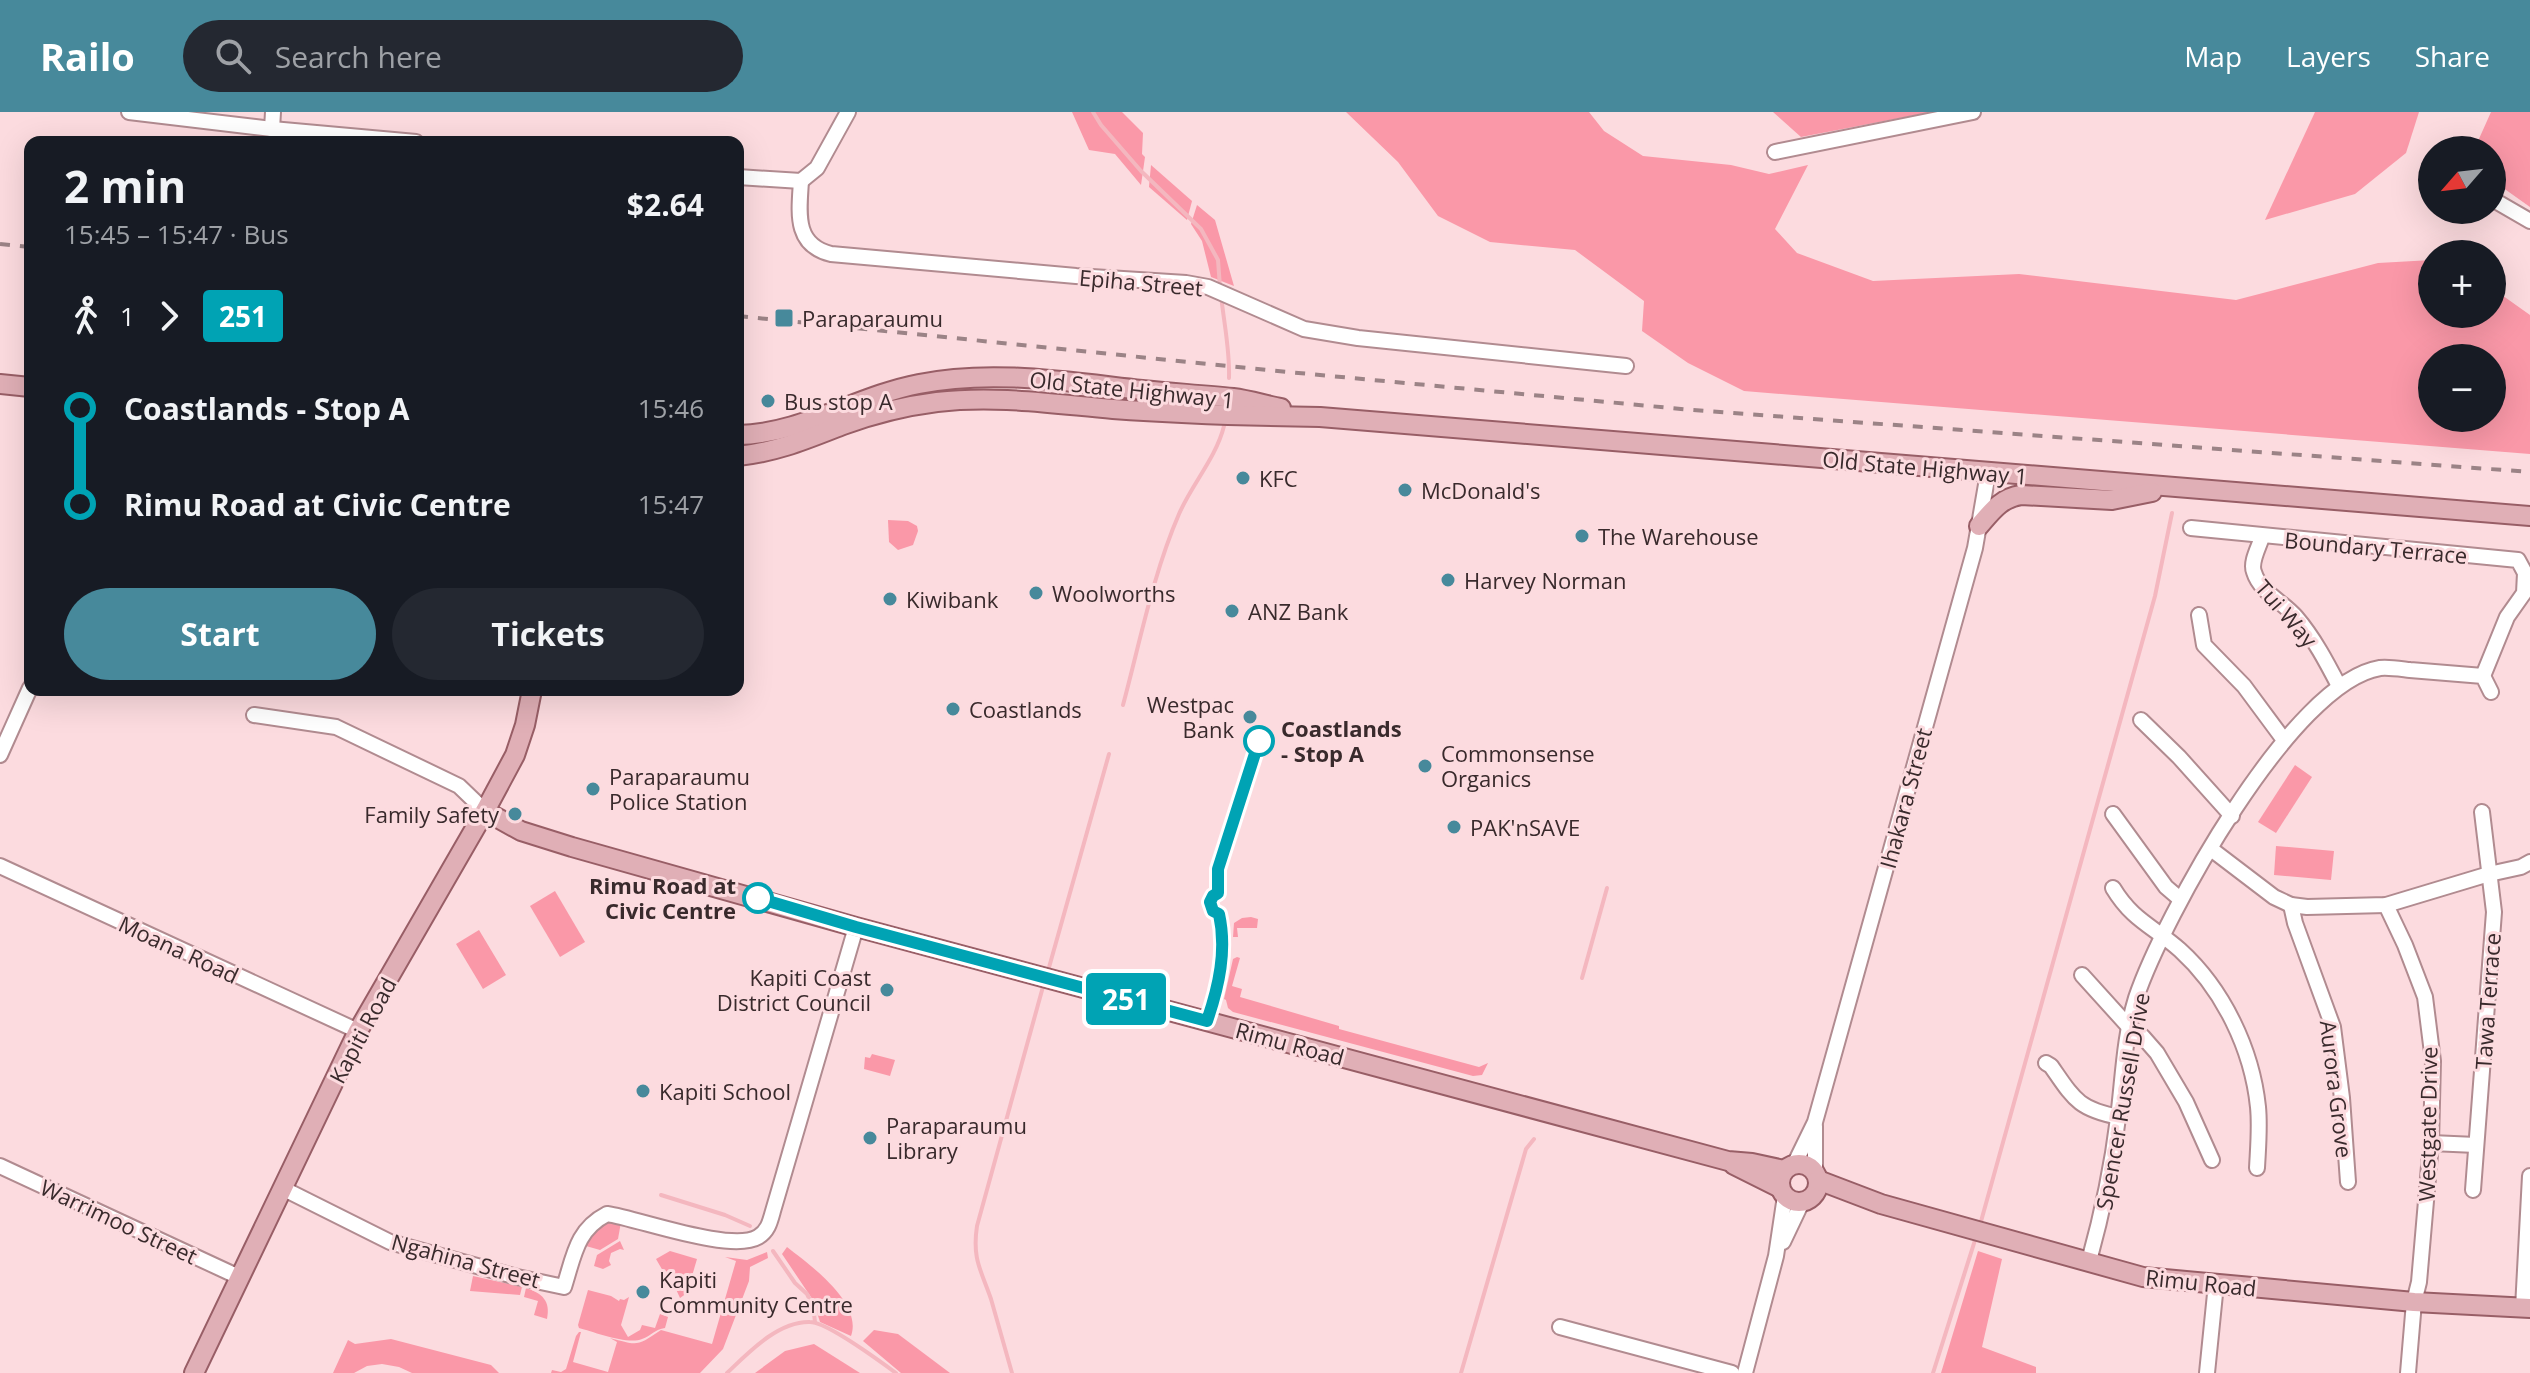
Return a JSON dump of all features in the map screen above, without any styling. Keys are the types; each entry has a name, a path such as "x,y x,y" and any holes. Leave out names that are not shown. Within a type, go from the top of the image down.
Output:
{"main road":[{"name":"Old State Highway 1","path":"744,434 778,430 880,394 942,380 1014,378 1320,417 2530,516"},
{"path":"0,384 24,386"},
{"name":"Old State Highway 1","path":"744,455 795,444 844,425 909,406 987,399 1227,407"},
{"path":"1979,526 2001,501 2010,497 2112,500 2174,488"},
{"name":"Kapiti Road","path":"194,1373 358,1031 515,755 531,696"},
{"name":"Rimu Road","path":"485,811 521,831 559,843 856,927 1728,1161 1752,1163 1799,1184 2143,1277 2414,1302 2527,1308"}],"street":[{"path":"129,112 350,136"},
{"path":"272,129 273,112"},
{"path":"744,177 801,181 817,168 848,112"},
{"path":"1775,152 1973,112"},
{"name":"Epiha Street","path":"801,181 803,234 813,247 821,251 1076,276 1166,281 1208,287 1304,329 1626,366"},
{"path":"2506,207 2530,221"},
{"name":"Ihakara Street","path":"1745,1373 1979,526 1988,473"},
{"name":"Boundary Terrace","path":"2191,528 2518,560 2525,573 2525,601"},
{"name":"Tui Way","path":"2262,537 2252,565 2254,574 2264,589 2296,616 2326,660 2339,686"},
{"path":"2491,692 2483,676 2507,617 2525,601"},
{"path":"2199,615 2204,645 2244,686 2284,740"},
{"name":"Spencer Russell Drive","path":"2089,1261 2107,1196 2119,1117 2121,1077 2136,1000 2180,899 2232,816 2284,740 2339,686 2381,668 2483,676"},
{"path":"0,755 26,696"},
{"path":"254,715 336,727 459,786 485,811"},
{"path":"2141,720 2232,816"},
{"name":"Tawa Terrace","path":"2473,1190 2494,912 2482,812"},
{"path":"2113,814 2166,887 2180,899"},
{"path":"2211,849 2274,897 2291,905 2307,907 2386,905 2530,862"},
{"name":"Moana Road","path":"0,866 358,1031"},
{"path":"2113,888 2128,910 2177,947 2222,1002 2250,1066 2258,1108 2257,1168"},
{"name":"Aurora Grove","path":"2291,905 2333,1027 2348,1182"},
{"name":"Westgate Drive","path":"2386,905 2425,997 2433,1061 2431,1143 2408,1373"},
{"name":"Ngahina Street","path":"282,1188 390,1242 564,1287 585,1230 607,1214 729,1242 752,1239 767,1230 856,927"},
{"path":"2082,975 2157,1053 2186,1102 2212,1160"},
{"path":"2046,1063 2079,1103 2097,1113 2119,1117"},
{"name":"Ihakara Street","path":"1799,1184 1815,1122"},
{"path":"2431,1143 2476,1145"},
{"name":"Warrimoo Street","path":"0,1166 239,1277"},
{"path":"2527,1308 2530,1176"},
{"path":"2207,1373 2216,1284"},
{"path":"1560,1327 1732,1373"}],"shaded area":[{"path":"1072,112 1122,112 1143,133 1142,154 1145,157 1141,185 1115,154 1089,150"},
{"path":"1346,112 1589,112 1604,131 1643,156 1731,165 1769,174 1808,165 1775,229 1797,253 1873,281 2019,274 2236,300 2378,263 2418,261 2418,328 2506,328 2506,298 2530,315 2530,454 1744,391 1688,363 1642,331 1644,301 1575,250 1490,242 1438,216 1398,162"},
{"path":"1773,112 1931,112 1801,137"},
{"path":"2315,112 2419,112 2406,153 2355,194 2265,220"},
{"path":"2491,112 2530,112 2530,207 2506,190 2506,136 2480,136"},
{"path":"1151,165 1192,201 1187,220 1149,187"},
{"path":"1197,205 1215,220 1234,286 1211,277 1202,241 1191,224"},
{"path":"888,520 908,521 917,526 913,545 898,550 889,542"},
{"path":"2295,765 2312,777 2276,833 2258,822"},
{"path":"2276,846 2334,851 2331,880 2274,875"},
{"path":"555,891 585,942 560,957 530,906"},
{"path":"1251,917 1258,919 1257,928 1237,928 1238,937 1233,937 1234,923"},
{"path":"479,930 506,975 483,989 456,944"},
{"path":"1240,958 1232,986 1242,989 1240,997 1339,1026 1339,1029 1479,1067 1488,1063 1482,1075 1473,1076 1233,1012 1224,999 1233,959"},
{"path":"872,1054 895,1060 890,1076 864,1069 865,1057 870,1058"},
{"path":"607,1222 621,1222 618,1239 600,1250 586,1246 594,1231"},
{"path":"620,1241 624,1250 611,1253 611,1265 603,1269 594,1266 597,1255"},
{"path":"787,1247 821,1274 842,1298 853,1323 851,1336 820,1322 813,1300 782,1254"},
{"path":"670,1251 697,1259 687,1293 680,1298 675,1287 678,1274 663,1271 656,1259"},
{"path":"1978,1251 2002,1259 1982,1347 2036,1367 2036,1373 1941,1373"},
{"path":"767,1252 768,1258 750,1267 749,1281 723,1349 700,1373 551,1373 552,1370 561,1372 566,1369 579,1332 573,1362 608,1372 617,1342 610,1338 637,1343 661,1330 712,1344 736,1261 725,1257 747,1260"},
{"path":"473,1276 522,1287 520,1295 470,1291"},
{"path":"526,1288 544,1299 548,1307 547,1319 534,1315 538,1301 524,1297"},
{"path":"588,1290 619,1301 629,1297 621,1325 628,1337 640,1330 642,1325 655,1328 660,1314 668,1317 665,1328 645,1338 628,1340 579,1328"},
{"path":"874,1330 898,1334 950,1373 901,1373 863,1341"},
{"path":"391,1339 491,1365 499,1373 412,1373 382,1364 367,1366 354,1373 333,1373 348,1340 355,1344"},
{"path":"814,1344 860,1373 755,1373 785,1351"}],"waterway":[{"path":"1093,112 1141,171 1201,229 1218,260 1220,287"},
{"path":"1221,295 1229,378"},
{"path":"1123,705 1154,584 1170,537 1224,426"},
{"path":"1980,1225 2155,596 2172,513"},
{"path":"1048,971 1109,754"},
{"path":"1582,978 1607,888"},
{"path":"1012,1373 978,1264 976,1237 1044,983"},
{"path":"1461,1373 1526,1149 1534,1139"},
{"path":"661,1195 750,1226"},
{"path":"1933,1373 1976,1237"},
{"path":"773,1251 795,1283 807,1294 813,1306 815,1322"},
{"path":"727,1373 775,1332 810,1322 841,1335 896,1373"}],"railway":[{"path":"0,244 24,246"},
{"path":"744,317 1692,410 2530,472"}],"bus line":[{"name":"251","path":"758,898 1207,1021 1220,976 1224,944 1219,914 1213,911 1210,902 1218,893 1218,869 1259,741"}],"place":[{"name":"Paraparaumu","path":"784,318"},
{"name":"Bus stop A","path":"768,401"},
{"name":"KFC","path":"1243,478"},
{"name":"McDonald's","path":"1405,490"},
{"name":"The Warehouse","path":"1582,536"},
{"name":"Harvey Norman","path":"1448,580"},
{"name":"Woolworths","path":"1036,593"},
{"name":"Kiwibank","path":"890,599"},
{"name":"ANZ Bank","path":"1232,611"},
{"name":"Coastlands","path":"953,709"},
{"name":"Westpac Bank","path":"1250,717"},
{"name":"Coastlands - Stop A","path":"1259,741"},
{"name":"Commonsense Organics","path":"1425,766"},
{"name":"Paraparaumu Police Station","path":"593,789"},
{"name":"Family Safety","path":"515,814"},
{"name":"PAK'nSAVE","path":"1454,827"},
{"name":"Rimu Road at Civic Centre","path":"758,898"},
{"name":"Kapiti Coast District Council","path":"887,990"},
{"name":"Kapiti School","path":"643,1091"},
{"name":"Paraparaumu Library","path":"870,1138"},
{"name":"Kapiti Community Centre","path":"643,1292"}]}
